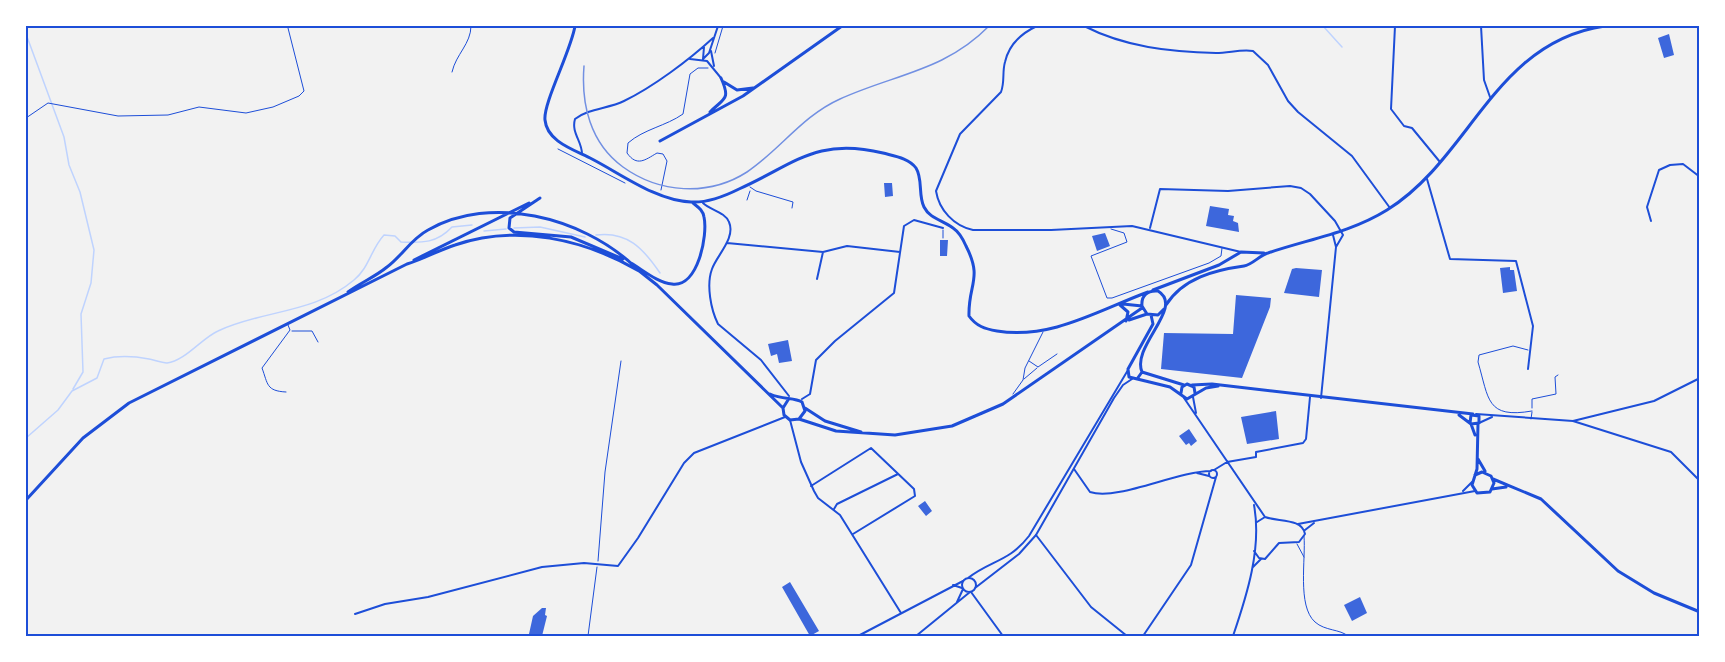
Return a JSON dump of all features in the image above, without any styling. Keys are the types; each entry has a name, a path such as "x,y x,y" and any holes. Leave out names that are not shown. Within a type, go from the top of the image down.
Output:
{"main road":[{"path":"575,26 573,41 545,114 545,122 553,136 582,154 662,194 691,202 750,187 796,159 826,149 864,150 909,161 919,175 925,209 936,219 956,230 973,259 975,282 969,307 973,321 981,327 1017,334 1043,332 1119,304 1237,256 1241,252 1266,253"},
{"path":"660,141 758,87 842,26"},
{"path":"1508,487 1492,489 1484,495 1475,491 1472,482 1475,475 1476,437 1480,418 1474,414 1458,414 1201,383 1184,385 1142,372 1139,366 1140,357 1175,291 1188,281 1249,262 1266,253 1342,232 1390,208 1427,179 1511,74 1558,40 1605,26"},
{"path":"721,78 729,87 737,90 758,87"},
{"path":"706,116 725,100 726,94 721,78"},
{"path":"26,500 58,464 98,425 142,396 540,198 510,218 509,228 514,232 571,237 629,262 665,283 674,285 689,280 697,268 705,223 702,213 691,202"},
{"path":"339,298 387,267 417,237 465,214 501,212 525,214 564,224 614,250 657,285 769,393 783,408 786,417 790,420 799,419 836,431 905,435 952,426 989,411 1015,397 1125,322 1142,307 1143,297 1150,291"},
{"path":"407,264 470,241 493,237 533,236 563,239 583,245 639,271"},
{"path":"1246,253 1249,262"},
{"path":"1237,256 1240,265"},
{"path":"1150,291 1162,294 1165,307"},
{"path":"1119,304 1142,307 1149,314 1153,324 1128,369"},
{"path":"1119,304 1124,306 1128,312 1125,322"},
{"path":"1125,322 1149,314 1158,315 1165,307"},
{"path":"1128,369 1139,366"},
{"path":"1128,369 1134,379"},
{"path":"1134,379 1142,372"},
{"path":"1134,379 1155,381 1181,394 1184,398 1194,396 1206,388 1219,386"},
{"path":"1181,394 1184,385"},
{"path":"1192,385 1194,396"},
{"path":"769,393 800,400 805,408 825,421 866,433"},
{"path":"783,408 788,398"},
{"path":"799,419 805,408"},
{"path":"1458,414 1471,424 1479,424"},
{"path":"1474,414 1469,418 1476,437"},
{"path":"1477,458 1486,473 1493,479 1541,499 1618,571 1654,593 1700,612"},
{"path":"1475,475 1486,473"},
{"path":"1492,489 1493,479"}],"street":[{"path":"718,26 711,48 715,68 721,78"},
{"path":"1037,26 1024,32 1011,47 1005,62 1001,92 970,121 957,139 936,191 946,214 965,228 973,230 1051,230 1111,225 1150,229 1241,252"},
{"path":"1084,26 1117,40 1139,46 1205,52 1253,51 1268,65 1288,101 1298,112 1352,156 1390,208"},
{"path":"1395,26 1391,109 1404,126 1413,128 1440,162"},
{"path":"1481,26 1484,80 1490,98"},
{"path":"582,154 582,146 574,131 575,119 582,114 626,100 688,59 713,38"},
{"path":"703,59 706,44"},
{"path":"703,59 711,48"},
{"path":"688,59 703,59 715,68"},
{"path":"1651,221 1647,207 1659,170 1670,165 1683,164 1700,177"},
{"path":"1427,179 1450,259 1516,261 1533,326 1528,369"},
{"path":"1150,229 1160,189 1228,191 1290,186 1301,188 1310,194 1342,232 1336,247 1321,398"},
{"path":"702,201 728,220 730,229 727,243 712,270 710,280 714,317 718,324 761,360 788,398"},
{"path":"802,399 810,394 816,360 835,341 894,292 904,226 911,220 943,228"},
{"path":"1333,235 1336,247"},
{"path":"727,243 823,252 847,246 900,252"},
{"path":"817,279 823,252"},
{"path":"858,636 950,585 963,581 981,568 1009,557 1029,536 1128,369"},
{"path":"1573,421 1654,400 1700,378"},
{"path":"916,636 1019,554 1036,535 1118,392 1134,379"},
{"path":"1194,396 1197,416"},
{"path":"1074,469 1087,489 1100,495 1213,470 1227,462 1256,457 1256,452 1303,443 1306,439 1310,397"},
{"path":"1184,398 1253,504 1265,517 1298,524 1317,522 1475,491"},
{"path":"1474,414 1573,421 1671,452 1700,481"},
{"path":"1479,424 1494,416"},
{"path":"355,614 386,604 428,597 542,567 597,564 615,567 621,563 684,463 694,453 786,417"},
{"path":"790,420 801,462 811,486 818,498 834,509 852,534 901,612"},
{"path":"811,486 869,448 914,489 915,496 852,534"},
{"path":"1143,636 1191,565 1221,467"},
{"path":"1213,470 1217,476"},
{"path":"1213,470 1211,477 1214,486"},
{"path":"1195,473 1211,477 1217,476"},
{"path":"834,509 837,504 898,474"},
{"path":"1461,493 1472,482"},
{"path":"1233,636 1252,569 1256,524 1253,504"},
{"path":"1256,524 1265,517"},
{"path":"1252,569 1261,559 1269,556 1281,542 1295,542 1317,522"},
{"path":"1298,524 1305,531"},
{"path":"1036,535 1091,607 1127,636"},
{"path":"1254,551 1261,559"},
{"path":"968,578 975,582 975,588"},
{"path":"956,605 963,588 963,581"},
{"path":"950,585 971,592 1003,636"},
{"path":"1146,632 1148,636"}],"lane":[{"path":"747,200 750,187 793,202 792,208"},
{"path":"1111,225 1111,229 1124,233 1127,242 1091,256 1107,298 1209,263 1221,256 1223,247"},
{"path":"943,228 943,238"},
{"path":"288,324 290,330"},
{"path":"290,330 312,331 318,342"},
{"path":"286,392 271,390 266,385 262,368 268,358 276,353 280,341 290,330"},
{"path":"1023,380 1029,359 1043,332"},
{"path":"1529,351 1513,346 1479,356 1478,362 1490,404 1497,410 1522,413 1532,411"},
{"path":"1015,397 1013,394 1023,380 1057,354"},
{"path":"1029,359 1030,363 1038,367"},
{"path":"1531,419 1532,399 1556,394 1555,376 1558,375"},
{"path":"1304,536 1305,604 1308,615 1329,631 1346,633 1348,636"},
{"path":"1295,542 1304,559"}],"path":[{"path":"452,72 459,53 470,39 471,26"},
{"path":"26,118 48,104 118,116 168,115 198,107 246,113 273,107 299,96 304,91 288,28"},
{"path":"558,149 633,187"},
{"path":"588,636 605,472 621,361"}],"building":[{"path":"1669,34 1674,55 1664,58 1658,38"},
{"path":"884,183 892,183 893,196 885,197"},
{"path":"1210,206 1229,209 1228,215 1234,216 1233,221 1238,223 1239,232 1206,226"},
{"path":"1105,233 1110,246 1097,251 1092,236"},
{"path":"940,240 948,240 947,256 940,256"},
{"path":"1510,267 1510,270 1514,270 1517,291 1503,293 1500,268"},
{"path":"1292,269 1322,270 1319,297 1284,293"},
{"path":"1236,295 1271,298 1270,307 1242,378 1161,369 1164,333 1233,334"},
{"path":"788,340 792,361 779,363 777,354 771,356 768,344"},
{"path":"1276,411 1279,439 1247,444 1241,417"},
{"path":"1189,429 1197,441 1191,446 1189,443 1186,445 1179,436"},
{"path":"925,501 932,511 926,516 918,506"},
{"path":"790,582 819,631 810,636 782,587"},
{"path":"1360,597 1367,613 1352,621 1344,605"},
{"path":"542,608 546,608 545,615 547,616 542,636 529,634 533,616"}],"waterway":[{"path":"1323,26 1342,47"},
{"path":"26,34 64,137 69,165 80,192 94,250 91,283 81,314 83,372 73,389"},
{"path":"26,438 58,410 72,391 97,378 104,359 126,356 165,363 174,361 218,331 252,319 305,306 338,291 359,275 384,235 395,236 401,242 423,242 441,236 452,227 472,225"},
{"path":"514,228 540,227 585,237"},
{"path":"484,231 506,229"},
{"path":"596,235 617,236 633,243 660,273"}],"railway":[{"path":"584,66 584,94 590,122 595,135 612,157 637,176 652,182 668,187 700,188 732,180 747,172 826,106 937,62 955,53 989,26"}]}
